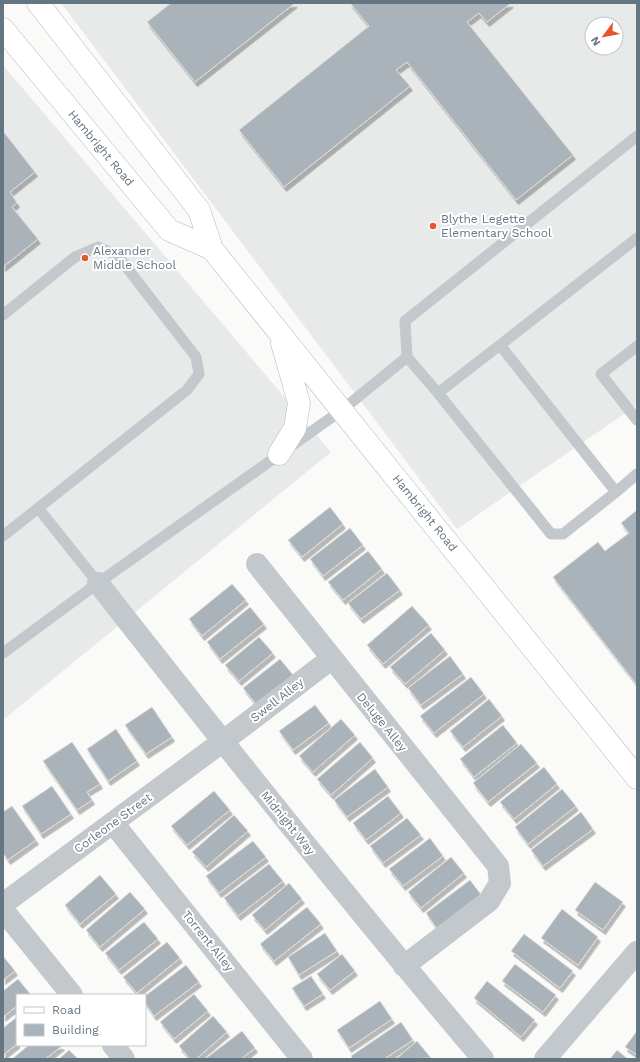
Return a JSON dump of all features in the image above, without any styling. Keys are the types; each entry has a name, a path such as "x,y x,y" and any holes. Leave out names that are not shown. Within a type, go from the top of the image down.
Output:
{"main road":[{"name":"Hambright Road","path":"40,3 199,210 212,249 637,778"},
{"name":"Hambright Road","path":"3,29 169,230 212,249"},
{"path":"279,332 299,403 295,428 279,454"}],"street":[{"name":"Deluge Alley","path":"257,564 498,866 500,883 489,901 404,966"},
{"name":"Midnight Way","path":"98,583 222,742 404,966 483,1059"},
{"name":"Swell Alley","path":"222,742 331,658"},
{"name":"Corleone Street","path":"3,904 222,742"},
{"name":"Torrent Alley","path":"113,823 302,1059"},
{"path":"3,910 71,994"},
{"path":"545,1059 637,952"},
{"path":"114,1046 124,1059"}],"lane":[{"path":"637,136 405,321 407,357 438,393 551,534 563,534 637,474"},
{"path":"438,393 637,238"},
{"path":"3,315 74,257 98,247 117,255 196,357 199,374 187,390 3,536"},
{"path":"500,345 616,492"},
{"path":"637,346 601,374 637,420"},
{"path":"3,653 98,583 342,410 407,357"},
{"path":"38,508 98,583"}],"shaded area":[{"name":"Blythe Legette Elementary School","path":"61,3 637,3 637,405 457,529"},
{"name":"Alexander Middle School","path":"3,65 331,452 3,720"}],"building":[{"path":"171,3 295,3 195,82 147,22"},
{"path":"350,3 511,3 487,22 479,13 467,22 573,155 516,200 407,62 396,70 410,86 284,187 239,130 369,26"},
{"path":"3,131 35,172 10,192 17,203 12,207 38,239 3,267"},
{"path":"330,507 343,524 302,557 288,540"},
{"path":"637,510 637,685 553,577 598,542 605,551 629,533 621,523"},
{"path":"350,528 363,545 323,576 310,559"},
{"path":"368,551 382,569 343,600 328,582"},
{"path":"387,573 400,590 361,619 348,603"},
{"path":"232,584 246,600 202,636 189,619"},
{"path":"412,606 429,625 383,664 367,645"},
{"path":"250,607 264,624 220,659 207,642"},
{"path":"431,633 445,650 405,684 390,667"},
{"path":"259,637 273,653 239,681 225,665"},
{"path":"450,656 463,674 421,705 408,688"},
{"path":"280,659 293,675 256,704 243,688"},
{"path":"471,677 484,694 434,733 420,716"},
{"path":"489,699 502,716 463,747 450,731"},
{"path":"315,705 329,723 293,750 279,731"},
{"path":"152,707 172,737 146,754 125,725"},
{"path":"341,719 355,735 313,772 299,756"},
{"path":"503,725 517,743 474,777 460,759"},
{"path":"116,729 137,761 108,781 87,749"},
{"path":"72,742 100,784 87,792 92,800 77,810 43,761"},
{"path":"360,742 373,758 331,795 317,779"},
{"path":"521,744 537,763 488,802 473,783"},
{"path":"544,767 557,784 514,819 500,802"},
{"path":"375,769 388,787 347,817 334,800"},
{"path":"52,786 71,814 41,834 22,806"},
{"path":"562,789 576,806 528,844 515,827"},
{"path":"214,791 230,810 187,845 171,826"},
{"path":"388,796 401,813 366,840 353,823"},
{"path":"12,806 36,840 8,860 3,853 3,812"},
{"path":"581,812 593,829 543,866 531,850"},
{"path":"234,815 248,831 206,867 192,852"},
{"path":"407,818 421,835 383,863 370,846"},
{"path":"430,838 443,856 403,886 389,869"},
{"path":"253,841 266,857 219,893 206,876"},
{"path":"451,857 464,873 421,908 408,892"},
{"path":"269,864 283,881 238,916 224,898"},
{"path":"100,875 116,894 80,924 65,905"},
{"path":"470,880 482,896 438,930 426,913"},
{"path":"595,882 623,902 603,930 575,910"},
{"path":"289,883 302,899 265,930 252,915"},
{"path":"130,892 145,909 100,947 86,930"},
{"path":"307,907 321,924 274,961 260,944"},
{"path":"562,909 598,937 578,965 541,938"},
{"path":"144,922 158,939 119,970 105,953"},
{"path":"325,933 337,951 299,975 288,957"},
{"path":"524,934 573,971 560,988 511,951"},
{"path":"167,942 180,958 137,993 123,977"},
{"path":"342,954 355,971 330,990 317,974"},
{"path":"3,956 15,971 3,980"},
{"path":"515,964 556,995 543,1012 502,981"},
{"path":"186,965 199,982 154,1016 146,1004 146,995"},
{"path":"311,976 323,994 304,1006 292,988"},
{"path":"18,979 30,994 16,994 16,1007 3,1017 3,991"},
{"path":"487,981 535,1020 521,1037 474,998"},
{"path":"194,994 208,1011 174,1039 160,1022"},
{"path":"380,1001 392,1019 349,1048 337,1030"},
{"path":"213,1016 227,1032 196,1059 190,1059 179,1046"},
{"path":"16,1018 16,1045 3,1055 3,1028"},
{"path":"401,1022 413,1040 384,1059 353,1059 351,1056"},
{"path":"242,1031 255,1048 241,1059 205,1059"},
{"path":"637,1031 637,1055 625,1047"},
{"path":"417,1041 431,1058 396,1059"},
{"path":"28,1046 62,1046 45,1059 12,1059"},
{"path":"69,1050 78,1059 59,1059"},
{"path":"617,1050 628,1059 610,1059"}],"place":[{"name":"Blythe Legette Elementary School","path":"433,226"},
{"name":"Alexander Middle School","path":"85,258"}]}
